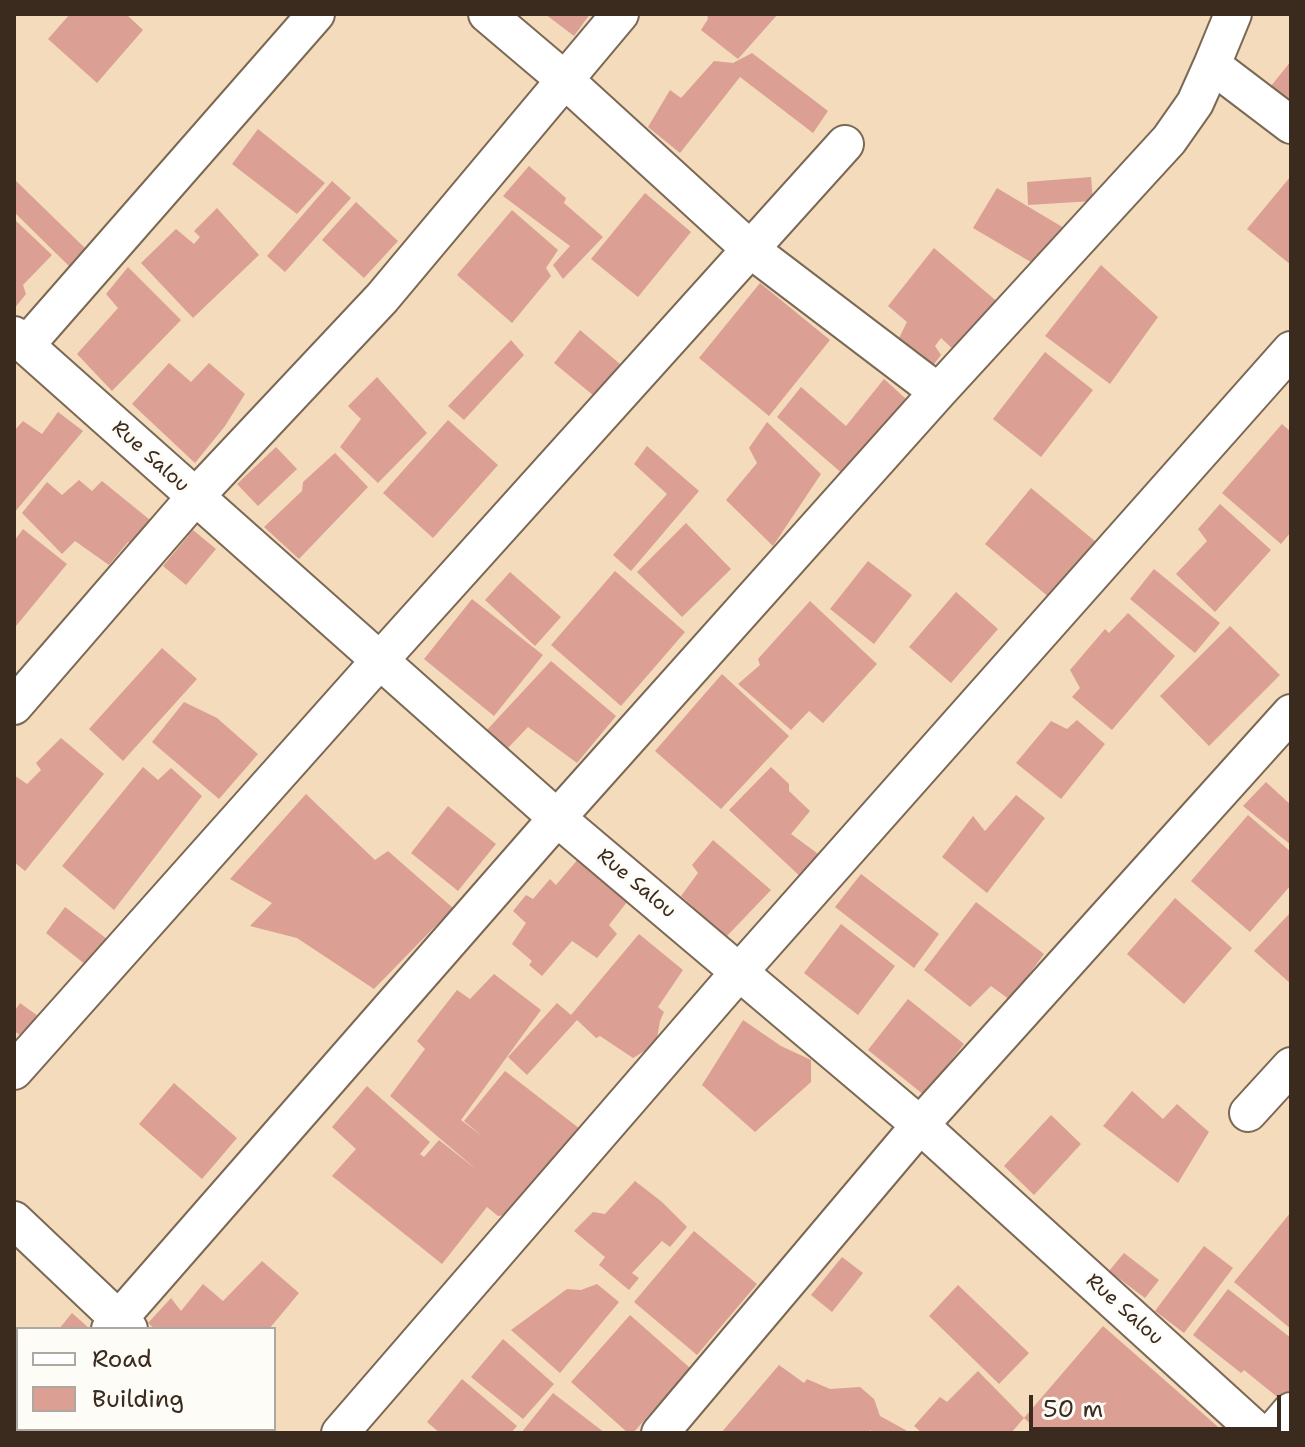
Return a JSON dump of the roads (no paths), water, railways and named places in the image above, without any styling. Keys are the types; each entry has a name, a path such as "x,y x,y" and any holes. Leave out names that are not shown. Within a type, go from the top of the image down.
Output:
{"street":[{"path":"20,340 316,14"},
{"path":"487,14 566,81 750,249 938,392"},
{"path":"14,706 195,497 382,298 620,14"},
{"path":"14,1220 119,1326 557,818 938,392 1169,140 1195,103 1233,14"},
{"path":"1212,65 1291,125"},
{"path":"14,1071 845,144"},
{"name":"Rue Salou","path":"20,340 557,818 920,1125 1259,1433"},
{"path":"340,1433 740,971 1291,350"},
{"path":"660,1433 920,1125 1291,713"},
{"path":"1248,1113 1291,1066"},
{"path":"1272,1433 1291,1411"}]}
